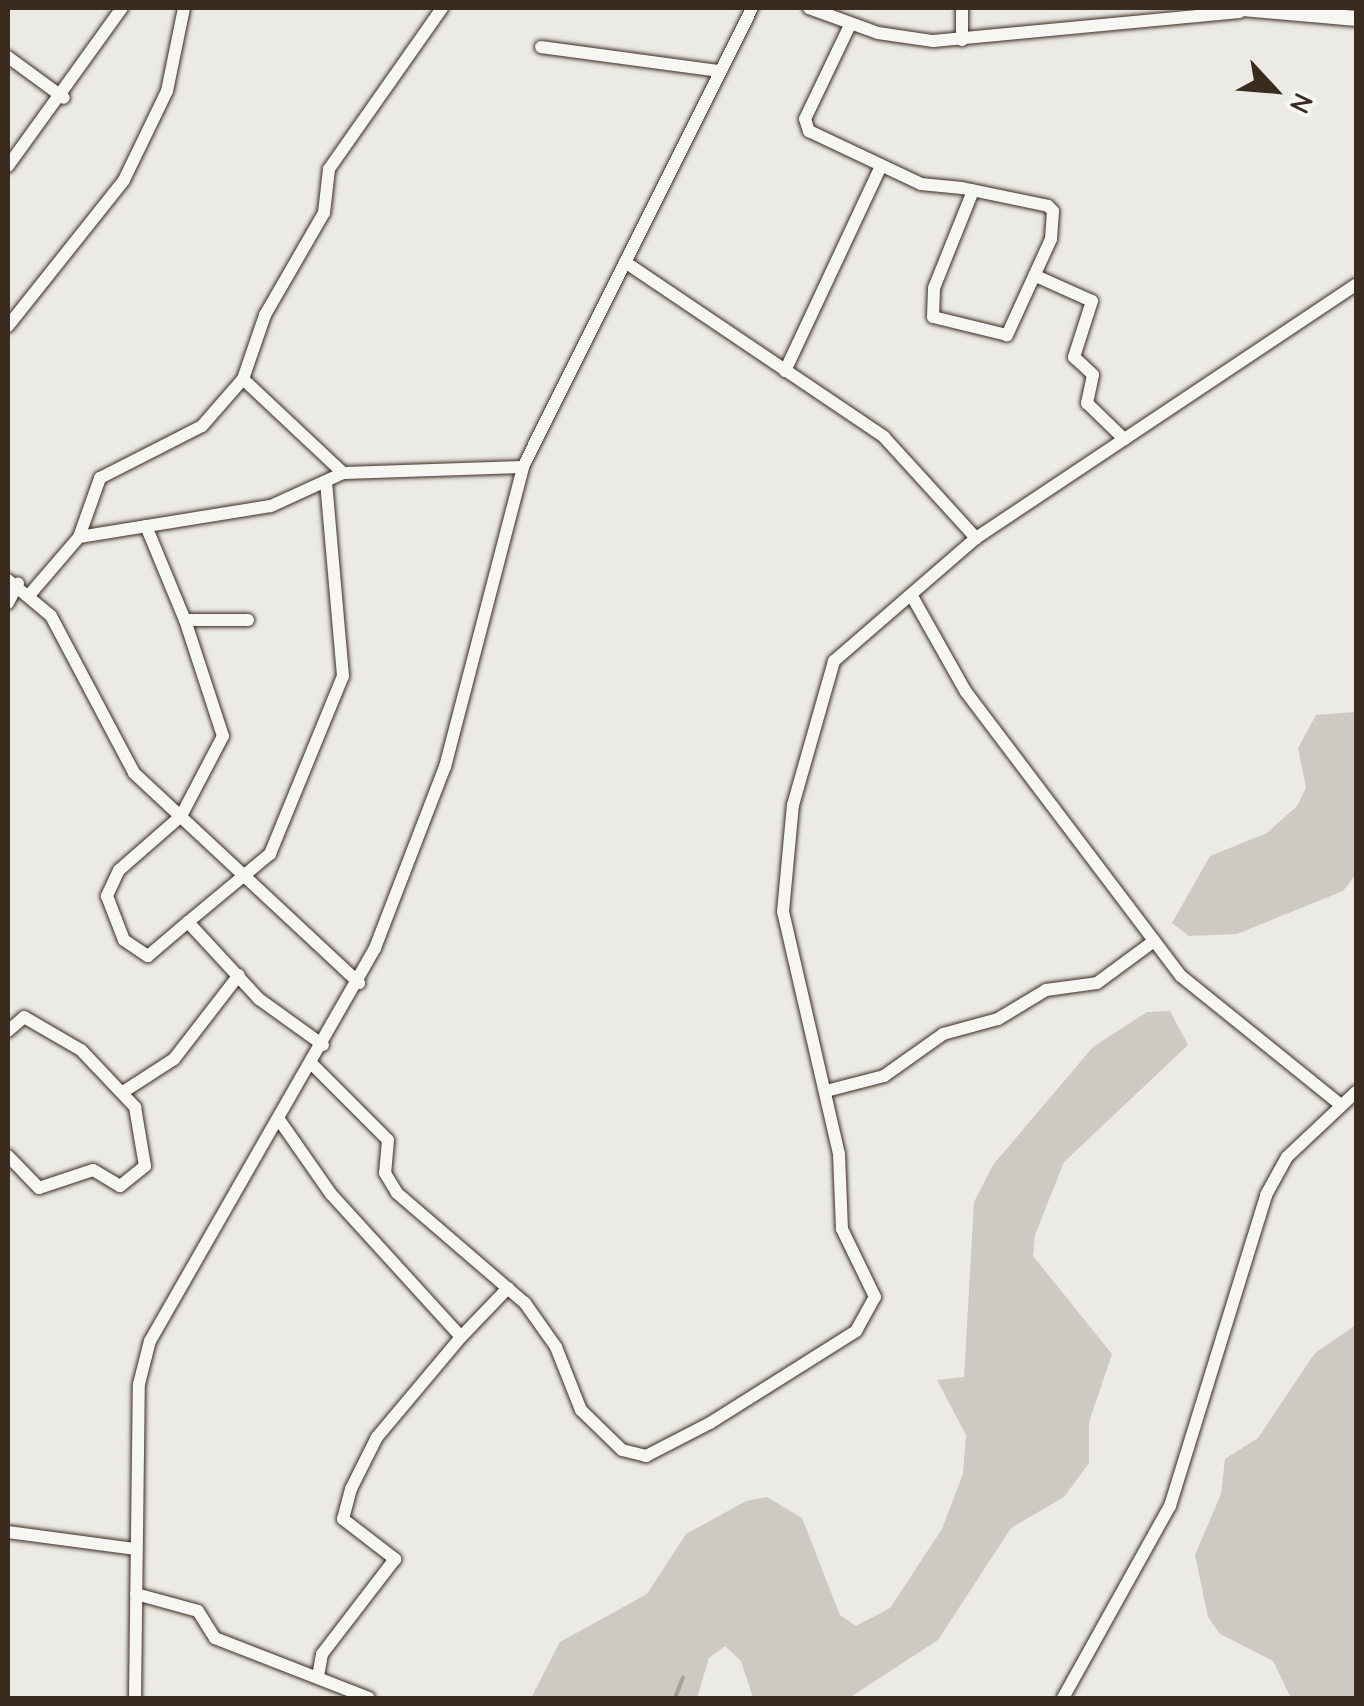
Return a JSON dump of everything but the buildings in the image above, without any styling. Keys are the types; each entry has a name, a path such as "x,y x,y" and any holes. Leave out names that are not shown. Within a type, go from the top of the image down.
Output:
{"main road":[{"path":"1241,10 1309,10 1356,18"}],"street":[{"path":"8,166 64,98 122,8"},
{"path":"8,326 124,180 167,91 184,8"},
{"path":"31,593 79,537 100,478 202,426 243,379 265,315 324,213 329,169 442,8"},
{"path":"135,1698 139,1384 150,1341 359,983 445,767 524,467 752,8"},
{"path":"809,8 850,25 962,40 1241,10"},
{"path":"962,8 962,40"},
{"path":"1092,24 1093,8"},
{"path":"850,25 805,125 881,166 1053,211 1036,276 1007,336 934,320 934,288 973,191"},
{"path":"541,46 720,71"},
{"path":"8,57 64,98"},
{"path":"784,371 881,166"},
{"path":"625,262 896,446 976,538"},
{"path":"1036,276 1092,302 1074,357 1093,375 1087,403 1124,438"},
{"path":"312,1064 388,1140 385,1173 397,1193 508,1288 556,1347 581,1410 633,1454 774,1388 856,1330 874,1306 842,1229 826,1091 783,912 793,805 834,661 913,598 976,538 1356,285"},
{"path":"243,379 343,473"},
{"path":"79,537 271,506 343,473 524,467"},
{"path":"146,526 185,620 223,736 181,816 120,870 107,896 137,952 157,952 235,876 270,854 342,676 326,483"},
{"path":"8,603 12,582 31,593 89,684 116,750 235,876 359,983"},
{"path":"913,598 966,692 1154,941 1210,998 1341,1105"},
{"path":"185,620 248,620"},
{"path":"188,922 238,976 324,1044"},
{"path":"826,1091 884,1076 942,1034 998,1019 1046,990 1097,983 1154,941"},
{"path":"123,1092 174,1059 238,976"},
{"path":"8,1031 20,1016 47,1028 123,1092 135,1107 145,1166 124,1185 93,1170 40,1188 8,1156"},
{"path":"1063,1698 1184,1470 1266,1195 1288,1158 1356,1092"},
{"path":"280,1120 330,1194 461,1337"},
{"path":"318,1676 330,1641 395,1558 343,1520 351,1489 370,1446 461,1337 508,1288"},
{"path":"8,1532 136,1549"},
{"path":"136,1594 198,1611 215,1638 369,1698"}],"shaded area":[{"path":"1356,712 1356,874 1343,891 1237,934 1189,936 1172,923 1210,856 1267,833 1297,806 1306,788 1298,748 1316,715"},
{"path":"1170,1011 1188,1045 1064,1162 1035,1235 1033,1256 1112,1354 1089,1422 1089,1463 1064,1497 1011,1528 938,1640 849,1698 753,1698 741,1661 725,1646 709,1658 697,1698 531,1698 560,1642 647,1594 686,1534 746,1501 767,1497 802,1518 840,1615 856,1626 890,1608 942,1529 963,1474 966,1435 937,1380 964,1377 974,1202 993,1165 1093,1047 1147,1012"},
{"path":"1356,1325 1356,1698 1291,1698 1273,1661 1220,1634 1208,1617 1195,1555 1221,1494 1225,1459 1258,1438 1315,1353"}],"waterway":[{"path":"675,1698 683,1677"}]}
